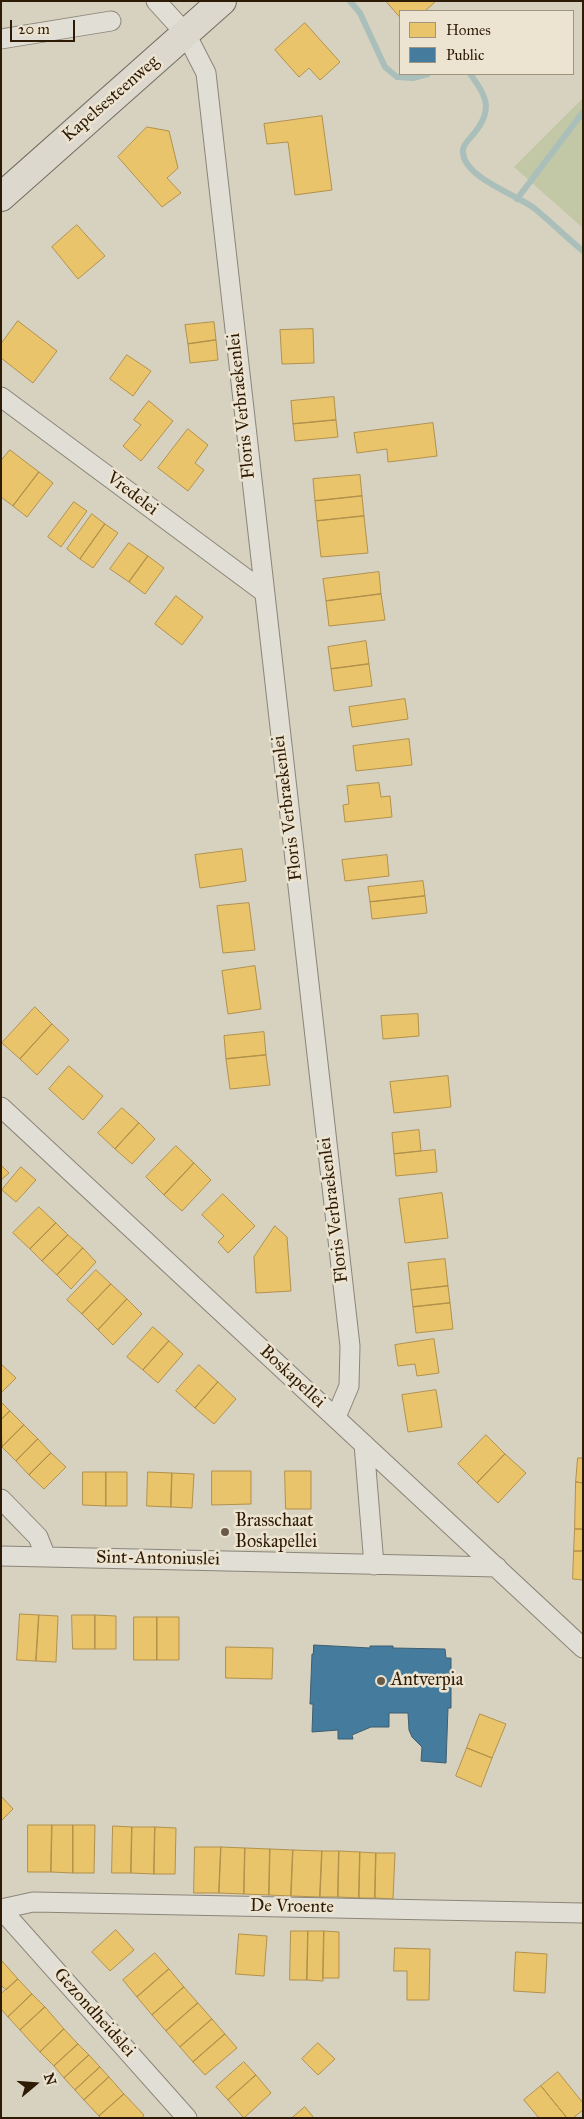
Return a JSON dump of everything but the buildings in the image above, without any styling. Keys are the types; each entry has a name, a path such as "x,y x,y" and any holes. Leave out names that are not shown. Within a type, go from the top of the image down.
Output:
{"main road":[{"name":"Kapelsesteenweg","path":"1,197 222,1"}],"street":[{"name":"Floris Verbraekenlei","path":"156,1 186,34 206,73 350,1346 349,1386 336,1417"},
{"path":"1,39 110,21"},
{"name":"Vredelei","path":"1,397 264,592"},
{"name":"Boskapellei","path":"1,1107 583,1648"},
{"path":"364,1444 374,1565"},
{"path":"1,1499 38,1537 46,1557"},
{"name":"Sint-Antoniuslei","path":"1,1556 497,1567"},
{"name":"De Vroente","path":"1,1909 33,1902 583,1913"},
{"name":"Gezondheidslei","path":"1,1909 187,2118"}],"green space":[{"path":"583,98 583,228 514,167"}],"waterway":[{"path":"350,1 360,13 385,67 397,77 413,78 424,75"},
{"path":"471,75 481,90 486,105 483,120 466,142 463,149 466,162 482,178 534,208 583,251"},
{"path":"517,199 583,112"}],"place":[{"name":"Brasschaat Boskapellei","path":"225,1532"},
{"name":"Antverpia","path":"381,1681"}]}
